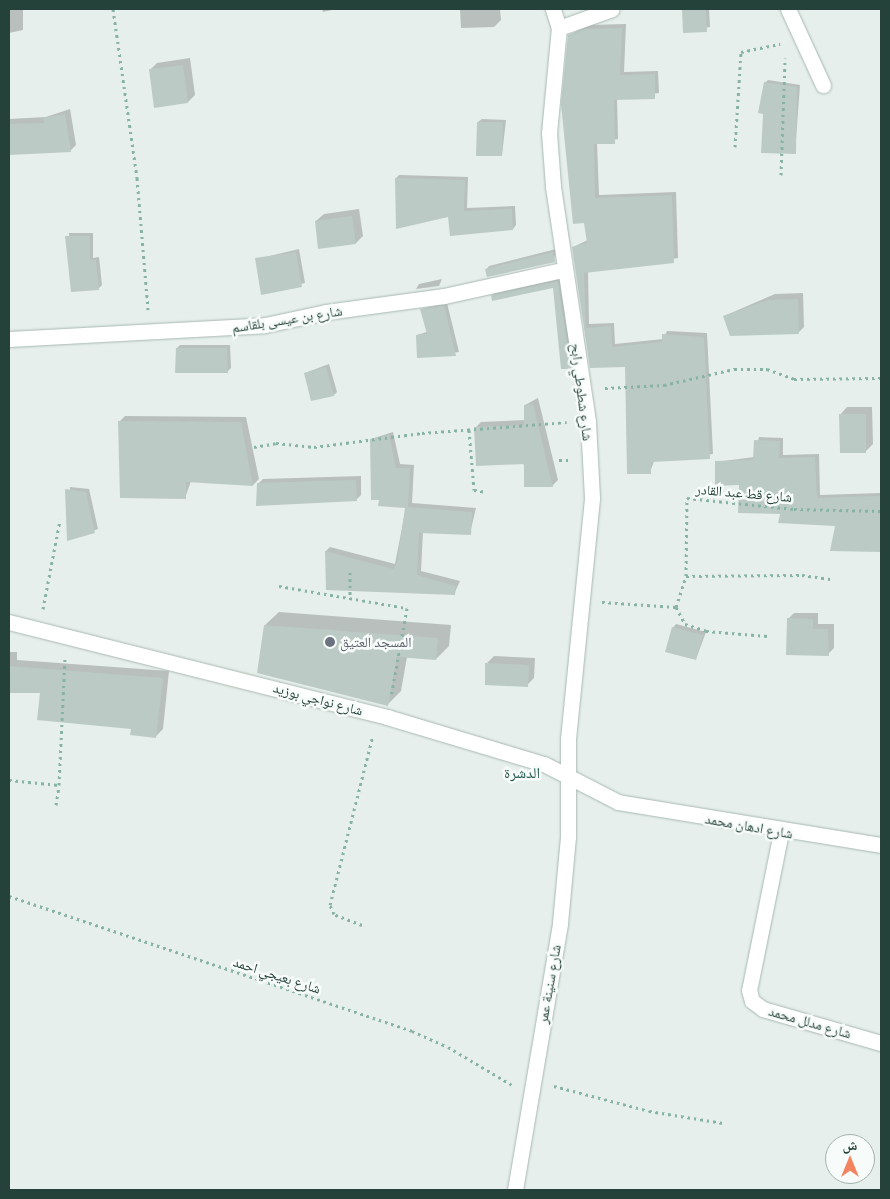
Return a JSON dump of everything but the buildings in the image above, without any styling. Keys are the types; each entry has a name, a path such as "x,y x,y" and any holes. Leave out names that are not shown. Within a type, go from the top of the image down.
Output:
{"street":[{"name":"شارع شطوطي رابح","path":"553,9 558,28 550,133 562,270 588,421 592,498 567,776"},
{"path":"558,28 612,9"},
{"path":"788,9 823,85"},
{"name":"شارع بن عيسى بلقاسم","path":"9,339 150,334 265,325 444,296 562,270"},
{"name":"شارع نواجي بوزيد","path":"9,622 67,633 382,716 544,764 618,802"},
{"name":"شارع سنينة عمر","path":"515,1190 529,1096 560,923 568,837 567,776"},
{"name":"شارع ادهان محمد","path":"618,802 781,832 881,845"},
{"name":"شارع مدلل محمد","path":"781,832 749,990 752,1001 763,1009 881,1043"}],"path":[{"path":"113,9 137,178 150,334"},
{"path":"735,147 742,52 786,43 781,175"},
{"path":"582,390 664,385 734,369 767,369 794,379 881,378"},
{"path":"254,447 276,443 296,449 469,430 588,421"},
{"path":"469,430 474,490 487,492"},
{"name":"شارع قط عبد القادر","path":"676,607 686,576 686,498 794,509 881,511"},
{"path":"40,627 60,520"},
{"path":"350,572 350,597"},
{"path":"686,576 802,575 832,579"},
{"path":"279,586 407,608 382,716 330,906 334,914 362,926"},
{"path":"584,601 676,607 685,624 768,636"},
{"path":"56,805 59,785 67,633"},
{"path":"9,780 59,785"},
{"name":"شارع بعيجي احمد","path":"9,896 412,1031 448,1046 529,1096"},
{"path":"532,1079 649,1111 723,1123"}],"place":[{"name":"المسجد العتيق","path":"330,642"}],"district":[{"name":"الدشرة","path":"522,773"}]}
